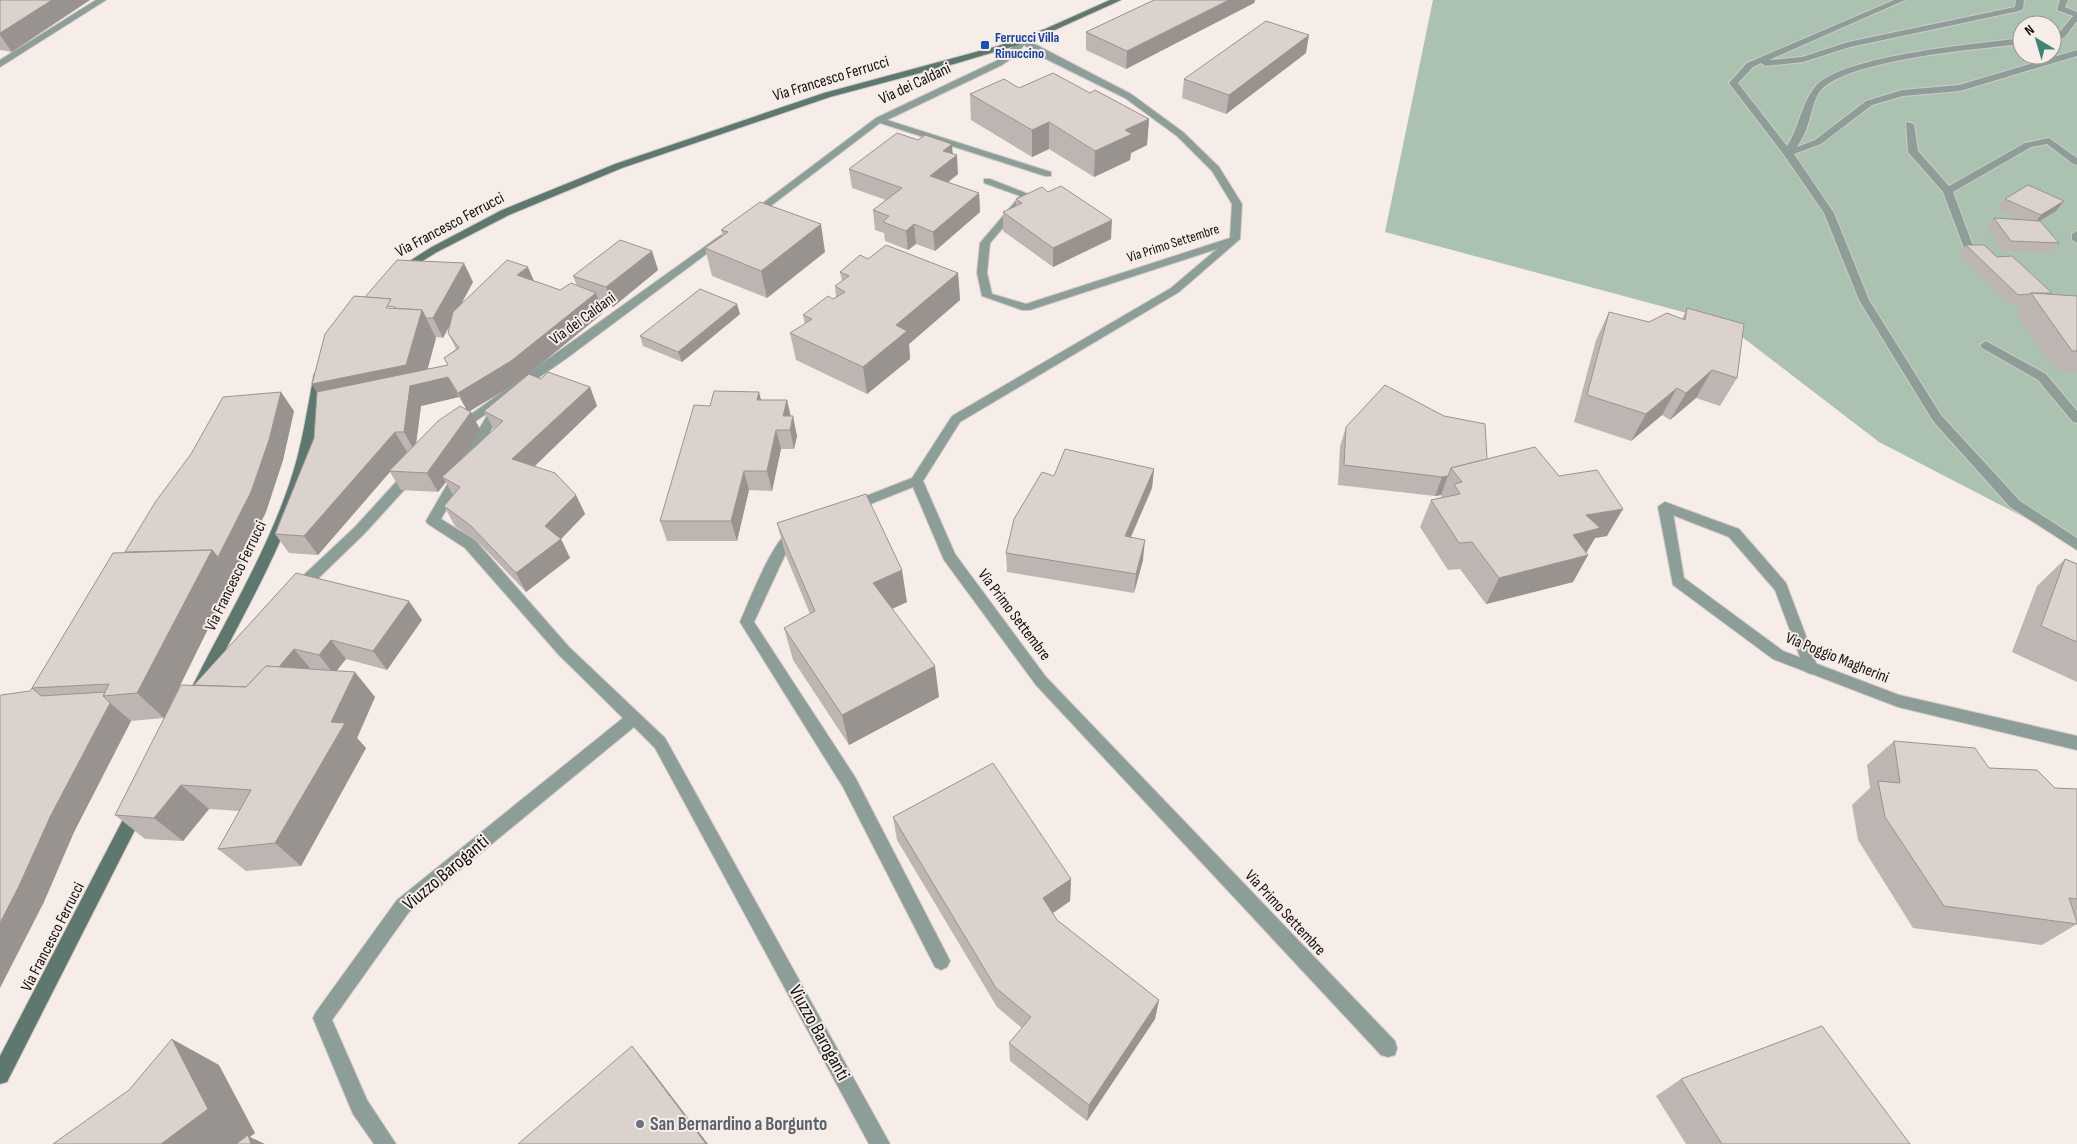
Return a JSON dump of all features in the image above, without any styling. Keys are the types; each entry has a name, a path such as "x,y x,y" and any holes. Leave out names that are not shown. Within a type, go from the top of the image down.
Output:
{"main road":[{"name":"Via Francesco Ferrucci","path":"390,278 426,253 482,224 530,201 602,173 827,96 1023,41 1117,0"},
{"name":"Via Francesco Ferrucci","path":"194,696 264,562 288,504 306,450 320,372 324,365"},
{"name":"Via Francesco Ferrucci","path":"0,1075 145,793"}],"street":[{"path":"0,64 102,0"},
{"path":"1901,0 1750,65 1734,83 1788,153 1829,213 1864,300 1937,418 2015,504 2077,545"},
{"path":"1750,65 1803,59 1848,45 2019,9 2020,0"},
{"path":"2062,35 2077,16 2060,8 2064,0"},
{"name":"Via dei Caldani","path":"745,220 879,120 999,62 1012,54 1023,41"},
{"name":"Via Primo Settembre","path":"1023,41 1045,55 1128,96 1180,134 1216,169 1238,204 1235,239 1175,290 956,419 917,481 949,556 1041,681 1388,1048"},
{"path":"1788,153 1802,128 1808,106 1820,86 1844,73 1878,63 1926,54 2012,42"},
{"path":"1788,153 1818,142 1869,103 1902,92 1932,92 1960,88 2077,53"},
{"path":"879,120 1048,174"},
{"path":"1909,124 1913,152 1948,191 1968,246"},
{"path":"1948,191 2028,145 2049,141 2076,162"},
{"name":"Via Primo Settembre","path":"987,181 1026,195 985,243 982,273 987,296 1026,308 1235,239"},
{"name":"Via dei Caldani","path":"452,432 729,232"},
{"path":"2077,234 2077,240"},
{"path":"1986,345 2042,377 2077,419"},
{"name":"Viuzzo Baroganti","path":"505,395 433,521 470,544 564,651 660,744 880,1144"},
{"path":"290,596 360,530 418,466"},
{"path":"835,513 917,481"},
{"name":"Via Poggio Magherini","path":"1811,668 1781,587 1734,533 1664,507 1678,581 1778,655 1811,668 1898,701 2077,743"},
{"path":"808,524 798,528 779,552 747,622 849,782 941,961"},
{"path":"203,679 230,654"},
{"name":"Viuzzo Baroganti","path":"386,1144 360,1107 322,1018 403,906 634,718"}],"green space":[{"path":"1433,0 2077,0 2077,541 2041,526 1879,442 1724,323 1385,232"}],"building":[{"path":"0,0 52,0 0,33"},
{"path":"1154,0 1229,0 1127,51 1086,32"},
{"path":"1266,21 1309,35 1229,95 1184,79"},
{"path":"1053,73 1090,93 1095,90 1149,119 1125,130 1132,134 1095,151 1049,122 1032,130 970,94 1004,79 1019,88"},
{"path":"897,133 918,140 925,135 952,144 943,151 957,155 930,176 979,193 933,232 914,224 906,231 883,222 889,216 873,210 902,188 849,169"},
{"path":"2028,185 2064,201 2041,215 2005,199"},
{"path":"1061,186 1112,220 1053,248 1003,212 1022,203 1016,199 1042,187 1048,192"},
{"path":"760,202 821,224 761,271 705,248 728,232 721,230"},
{"path":"1994,218 2040,221 2059,243 2011,241"},
{"path":"620,240 652,251 606,287 573,276"},
{"path":"886,245 958,273 896,325 907,331 863,367 790,333 812,319 803,315 828,296 833,299 845,292 835,286 849,276 840,272 860,255 868,259"},
{"path":"1966,245 1984,245 1997,257 2012,256 2052,293 2018,295"},
{"path":"397,260 464,263 433,318 426,318 422,310 387,306 391,299 365,297"},
{"path":"507,260 528,267 517,275 560,290 571,283 596,293 511,361 458,393 448,377 410,386 404,432 395,432 304,536 275,534 314,438 317,392 448,365 444,358 459,348 448,333 453,312"},
{"path":"700,289 737,304 678,352 640,336"},
{"path":"2031,293 2077,296 2077,351 2072,351"},
{"path":"354,296 391,299 386,308 422,310 406,365 312,384 325,334"},
{"path":"1687,308 1744,324 1737,378 1712,370 1686,393 1677,388 1646,414 1587,395 1609,312 1649,322 1667,313 1685,320"},
{"path":"548,372 590,387 512,459 555,473 576,495 545,526 561,539 516,573 470,525 444,506 460,487 442,477 503,421 484,411 529,374 541,379"},
{"path":"1385,385 1444,416 1485,424 1487,459 1451,468 1448,476 1442,477 1344,465 1346,427"},
{"path":"714,391 759,392 757,400 787,400 783,416 793,416 790,430 776,430 767,471 744,471 731,521 660,521 694,405 710,406"},
{"path":"281,392 269,440 251,492 218,557 212,550 125,552 156,501 191,454 223,397"},
{"path":"460,406 471,412 427,473 389,471 438,421"},
{"path":"1535,447 1559,476 1597,470 1623,509 1586,515 1600,528 1573,535 1588,555 1499,578 1472,542 1459,543 1431,500 1460,494 1454,484 1462,482 1451,468"},
{"path":"1065,449 1154,469 1125,536 1145,540 1136,574 1006,553 1014,519 1042,472 1054,476"},
{"path":"866,494 902,570 873,583 935,666 842,715 784,628 815,611 777,523"},
{"path":"212,550 137,693 103,696 109,684 32,688 113,553"},
{"path":"2065,559 2077,564 2077,642 2041,626"},
{"path":"296,573 409,601 373,651 331,640 319,655 294,649 279,667 266,666 246,687 194,685"},
{"path":"266,666 355,672 331,722 345,723 275,843 218,849 251,790 181,785 154,818 115,815 181,685 246,687"},
{"path":"32,688 41,696 105,692 103,696 110,703 51,815 0,923 0,697 1,695 30,691"},
{"path":"1894,741 1975,748 1989,768 2037,770 2055,788 2077,789 2077,899 2069,898 2077,924 1944,906 1885,817 1878,781 1900,783"},
{"path":"993,763 1071,879 1043,898 1057,920 1159,1000 1089,1105 1009,1043 1031,1017 996,988 893,817"},
{"path":"1822,1026 1910,1144 1722,1144 1681,1079"},
{"path":"172,1039 208,1109 161,1144 53,1144 129,1090"},
{"path":"632,1046 706,1144 518,1144"},
{"path":"248,1135 251,1144 236,1144"}],"place":[{"name":"Ferrucci Villa Rinuccino","path":"985,45"},
{"name":"San Bernardino a Borgunto","path":"640,1124"}]}
